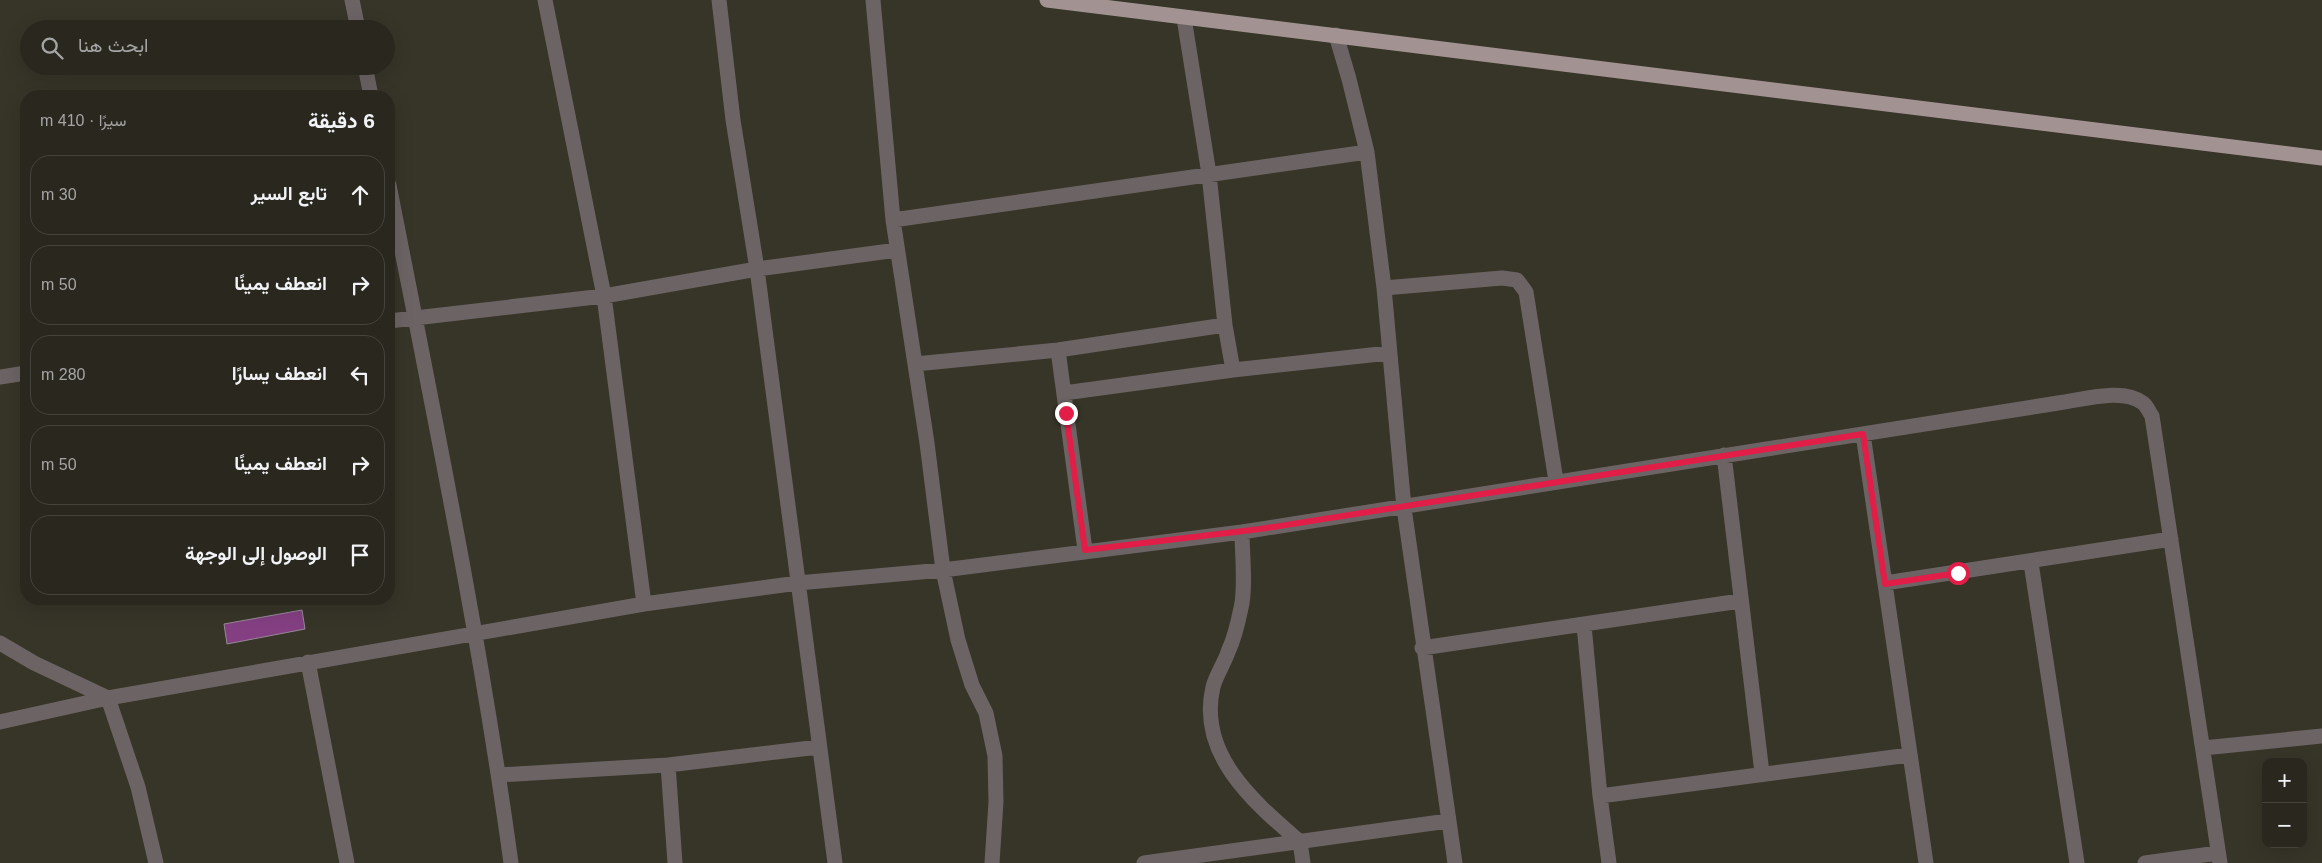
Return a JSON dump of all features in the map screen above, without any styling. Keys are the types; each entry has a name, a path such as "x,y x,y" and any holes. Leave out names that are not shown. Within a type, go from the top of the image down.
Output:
{"main road":[{"path":"1047,0 1135,5 1184,18 2322,158"}],"street":[{"path":"352,0 356,20"},
{"path":"545,0 604,296 644,604"},
{"path":"719,0 733,120 758,270 835,863"},
{"path":"872,0 893,220 943,570 958,640 972,685 991,729 995,756 996,802 992,863"},
{"path":"1184,18 1209,174 1225,325 1233,370"},
{"path":"1336,36 1367,152 1384,288 1404,508 1422,648 1454,863"},
{"path":"367,75 370,90"},
{"path":"893,220 1367,152"},
{"path":"395,216 475,634 499,775 510,863"},
{"path":"395,320 604,296 758,270 897,250"},
{"path":"1384,288 1502,278 1517,280 1526,292 1556,481"},
{"path":"915,364 1058,350 1225,325"},
{"path":"1058,350 1085,550"},
{"path":"1064,393 1233,370 1389,353"},
{"path":"0,377 20,375"},
{"path":"0,722 108,698 644,604 798,583 943,570 1085,550 1242,532 1404,508 1556,481 2118,395 2133,398 2145,404 2152,416 2219,858 2145,863"},
{"path":"1863,434 1926,863"},
{"path":"1724,455 1762,774"},
{"path":"1242,532 1242,606 1229,651 1213,686 1211,707 1213,731 1220,752 1237,782 1256,804 1300,842 1303,863"},
{"path":"1885,584 2171,540"},
{"path":"2031,563 2077,863"},
{"path":"1422,648 1740,601"},
{"path":"1584,625 1600,796 1609,863"},
{"path":"0,643 34,663 108,698 138,787 156,863"},
{"path":"308,662 347,863"},
{"path":"2202,748 2322,736"},
{"path":"499,775 668,765 819,747"},
{"path":"1600,796 1909,755"},
{"path":"668,765 675,863"},
{"path":"1144,863 1448,821"}],"building":[{"path":"302,610 305,629 227,644 224,624"}],"route":[{"path":"1066,413 1085,550 1260,529 1404,508 1556,481 1863,434 1885,584 1958,573"}]}
